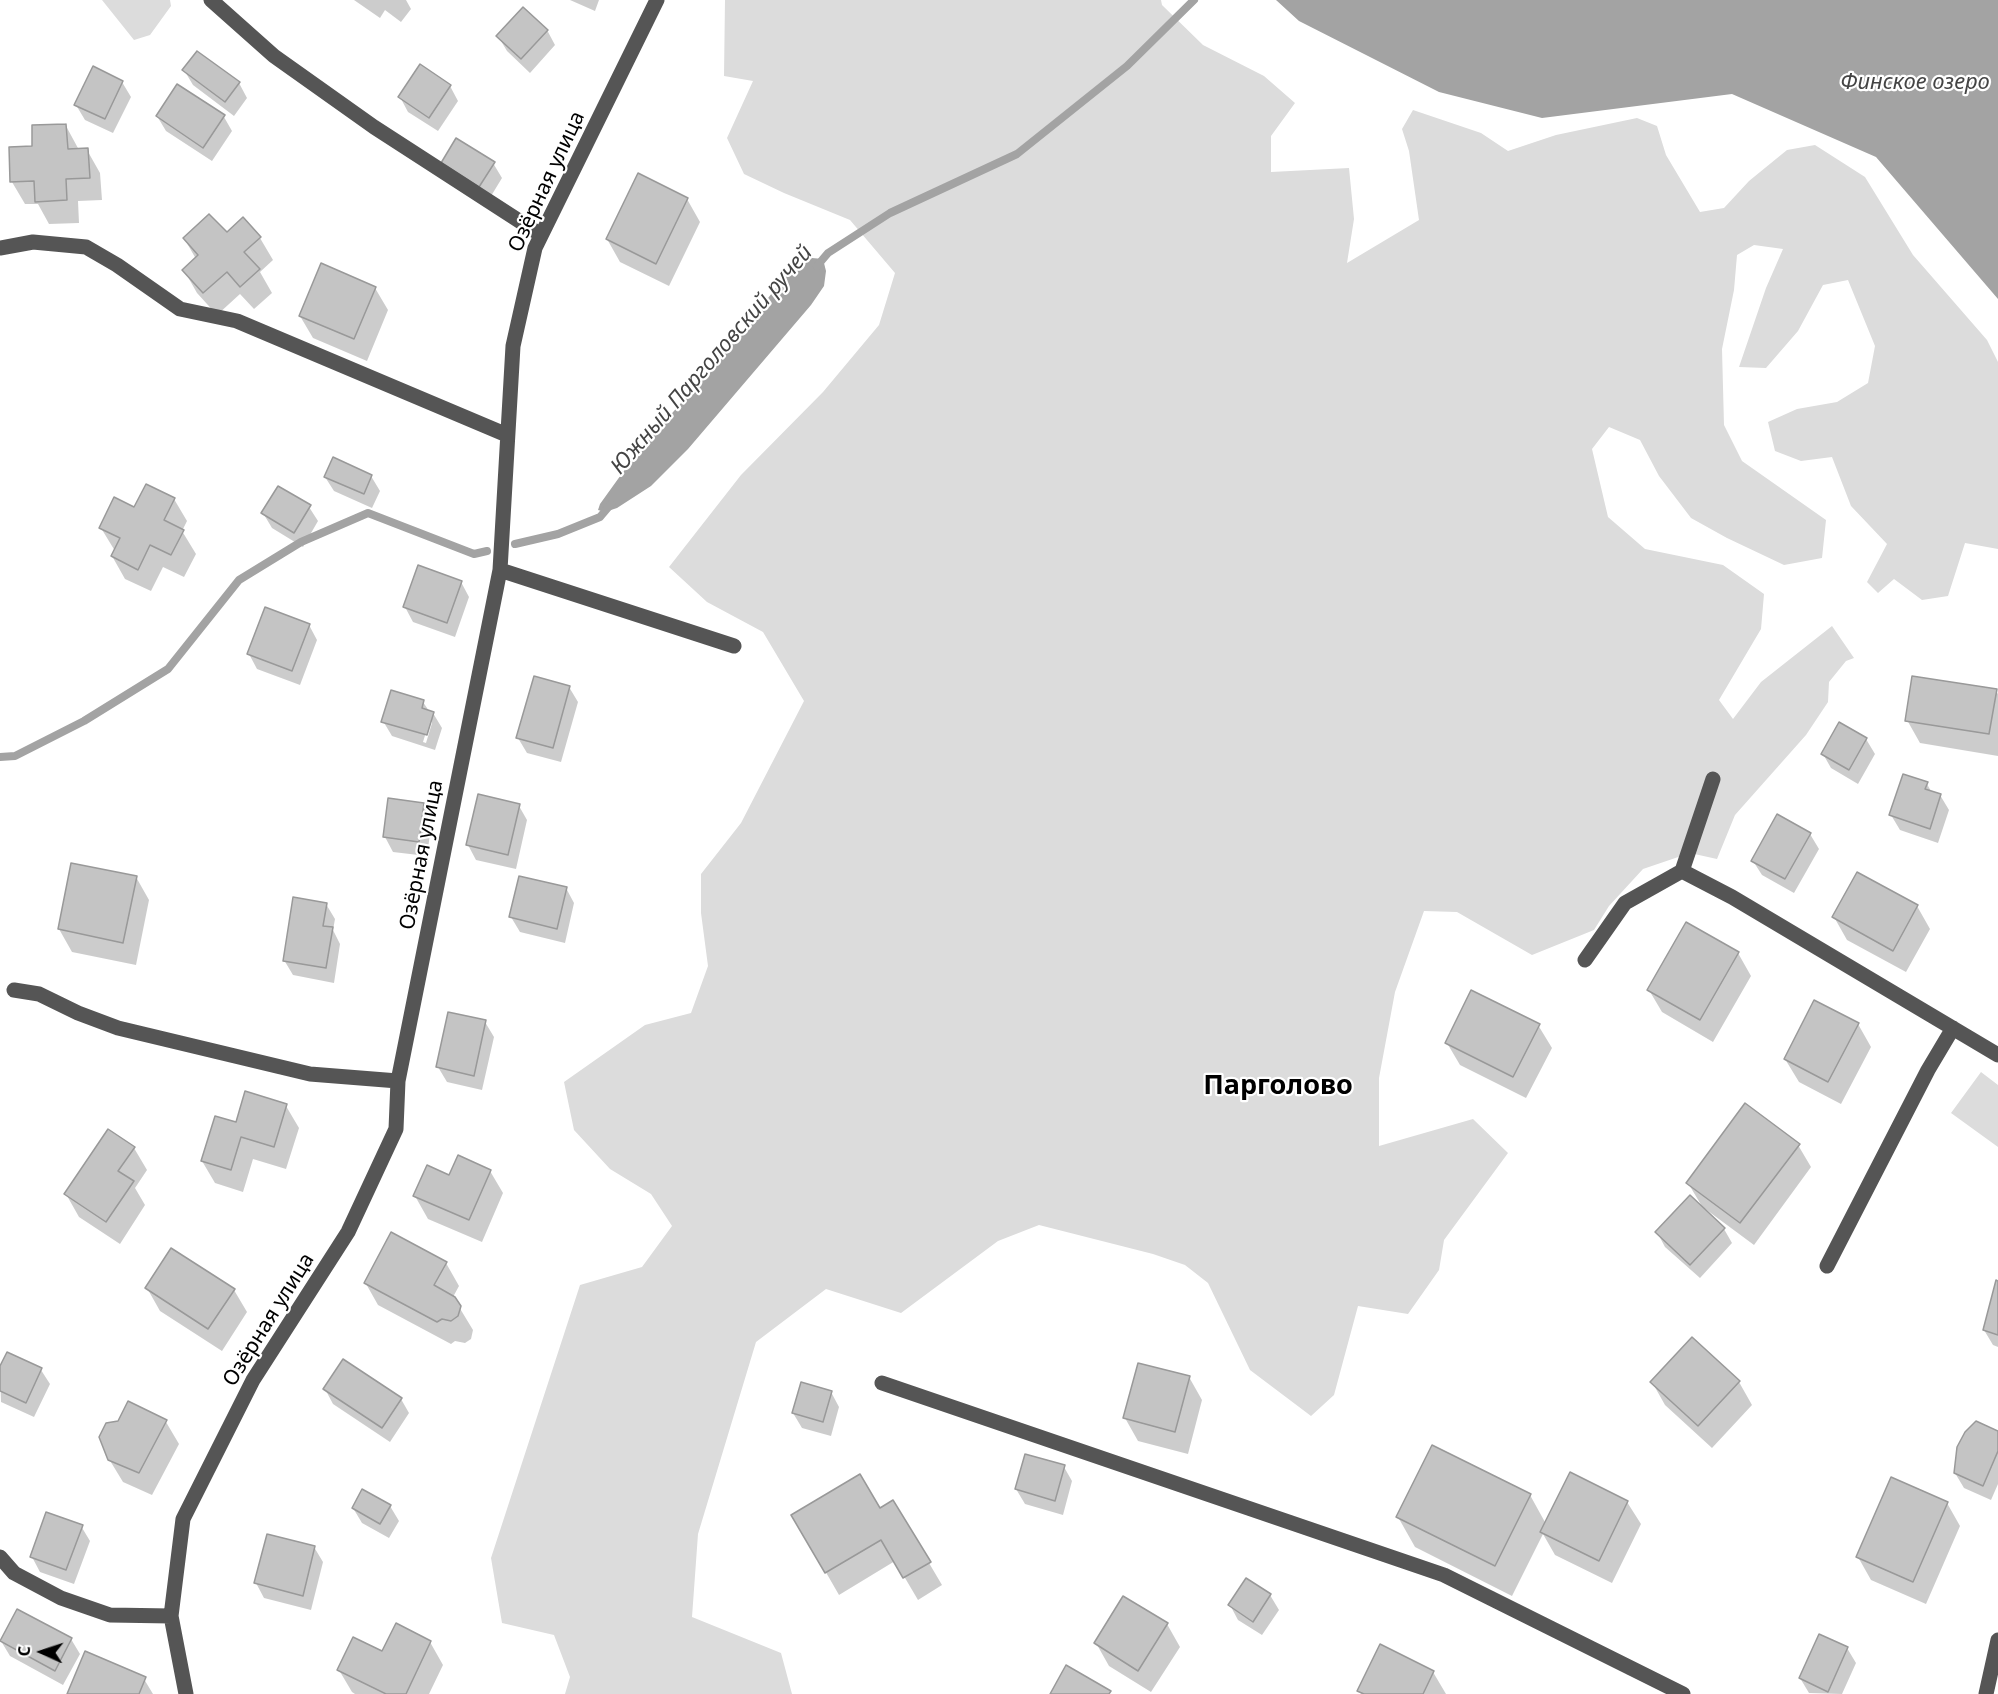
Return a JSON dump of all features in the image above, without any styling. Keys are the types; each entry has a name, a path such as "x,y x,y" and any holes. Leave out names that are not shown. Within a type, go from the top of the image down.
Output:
{"street":[{"path":"210,0 274,56 374,128 541,235"},
{"name":"Озёрная улица","path":"186,1694 171,1616 183,1519 253,1380 348,1232 396,1129 398,1081 500,570 513,346 535,248 657,0"},
{"path":"0,248 33,242 86,248 117,265 180,309 237,321 507,435"},
{"path":"500,570 734,646"},
{"path":"1585,960 1625,903 1682,871 1713,779"},
{"path":"1682,871 1732,897 1998,1055"},
{"path":"14,990 39,994 78,1013 118,1028 310,1074 398,1081"},
{"path":"1827,1266 1928,1070 1953,1028"},
{"path":"882,1383 1444,1575 1683,1694"},
{"path":"0,1557 14,1573 61,1598 110,1615 171,1616"},
{"path":"1990,1693 1998,1640"}],"shaded area":[{"path":"102,0 170,0 171,6 150,35 134,40"},
{"path":"725,0 1161,0 1162,5 1203,45 1264,76 1295,103 1271,136 1271,172 1349,168 1354,219 1347,263 1419,220 1409,151 1402,129 1413,110 1481,133 1508,151 1556,135 1637,118 1657,126 1666,155 1700,212 1724,208 1749,181 1787,150 1815,145 1865,177 1913,255 1987,340 1998,362 1998,549 1965,543 1948,596 1922,600 1894,579 1878,593 1867,582 1887,544 1851,506 1832,457 1801,461 1775,451 1768,422 1797,409 1837,402 1868,383 1875,346 1848,280 1823,285 1798,331 1766,368 1739,367 1766,288 1783,249 1754,245 1737,255 1734,290 1722,349 1724,425 1742,461 1826,520 1822,558 1784,565 1691,518 1659,476 1640,440 1609,427 1592,449 1608,517 1645,549 1723,565 1764,594 1761,629 1719,700 1733,719 1761,682 1832,626 1854,658 1846,661 1829,682 1828,702 1806,735 1735,815 1717,859 1690,853 1643,869 1609,906 1594,930 1532,955 1457,912 1424,911 1395,992 1379,1078 1379,1146 1473,1119 1508,1153 1444,1240 1439,1270 1408,1314 1358,1306 1334,1395 1311,1416 1250,1370 1208,1283 1185,1265 1153,1254 1039,1225 998,1241 901,1313 826,1289 756,1342 698,1534 692,1617 781,1653 792,1694 565,1694 570,1677 554,1635 502,1623 491,1558 580,1285 642,1267 672,1226 651,1194 610,1169 574,1130 564,1082 645,1025 691,1013 708,966 701,913 701,874 741,823 804,701 763,632 707,602 669,567 741,475 823,392 879,325 895,273 850,220 744,174 727,138 753,81 724,76"},
{"path":"1981,1072 1998,1085 1998,1147 1951,1113"}],"water":[{"name":"Финское озеро","path":"1276,0 1998,0 1998,299 1876,157 1732,94 1542,118 1439,92 1299,21"},
{"path":"812,258 823,259 826,271 824,286 811,305 688,449 651,486 617,508 605,512 598,510 636,454 719,360 795,264"}],"building":[{"path":"523,7 548,30 521,59 496,36"},
{"path":"197,51 240,82 225,102 182,70"},
{"path":"420,64 451,85 429,118 398,97"},
{"path":"93,66 123,81 105,119 74,105"},
{"path":"177,84 225,115 203,148 156,116"},
{"path":"66,124 68,149 88,148 90,178 66,179 67,200 35,202 34,181 10,182 9,147 32,146 32,125"},
{"path":"456,138 495,162 479,187 441,163"},
{"path":"638,173 688,198 656,264 606,239"},
{"path":"209,214 227,232 243,217 261,237 244,252 260,269 240,287 227,272 203,293 182,270 198,255 183,238"},
{"path":"321,263 376,287 354,339 299,316"},
{"path":"333,457 372,475 364,494 324,477"},
{"path":"146,484 175,498 164,520 184,530 171,555 150,545 138,570 111,556 120,538 99,528 114,497 134,507"},
{"path":"278,486 311,505 294,533 261,513"},
{"path":"418,565 462,581 447,623 403,607"},
{"path":"265,607 310,624 292,671 247,654"},
{"path":"534,676 570,686 553,748 516,738"},
{"path":"1912,676 1997,689 1989,734 1905,721"},
{"path":"391,690 424,700 422,708 434,712 427,735 381,722"},
{"path":"1839,722 1867,738 1849,770 1821,754"},
{"path":"1903,774 1928,782 1925,789 1941,794 1930,829 1889,815"},
{"path":"478,794 520,804 508,855 466,845"},
{"path":"388,798 424,803 419,842 383,837"},
{"path":"1777,814 1811,833 1785,879 1751,861"},
{"path":"71,863 137,876 123,943 58,929"},
{"path":"1857,872 1918,905 1893,951 1832,917"},
{"path":"519,876 567,887 557,929 509,917"},
{"path":"293,897 327,903 323,926 333,927 326,968 283,961"},
{"path":"1686,922 1739,952 1700,1020 1647,990"},
{"path":"1471,990 1540,1024 1513,1077 1445,1043"},
{"path":"1814,1000 1859,1023 1828,1082 1784,1059"},
{"path":"448,1012 486,1020 474,1076 436,1067"},
{"path":"245,1091 287,1104 274,1147 241,1137 231,1170 201,1161 215,1116 236,1122"},
{"path":"1745,1103 1800,1144 1740,1223 1686,1183"},
{"path":"108,1129 135,1147 118,1171 134,1181 106,1222 64,1194"},
{"path":"458,1155 491,1170 469,1220 413,1196 427,1165 449,1175"},
{"path":"1690,1195 1725,1228 1690,1265 1655,1232"},
{"path":"391,1232 447,1262 434,1285 455,1297 461,1306 458,1316 451,1321 442,1319 437,1322 364,1283"},
{"path":"171,1248 235,1289 208,1329 145,1288"},
{"path":"1996,1280 1998,1281 1998,1335 1983,1330"},
{"path":"1692,1337 1740,1381 1698,1426 1650,1382"},
{"path":"7,1352 42,1368 26,1403 0,1391 0,1366"},
{"path":"343,1359 402,1398 382,1428 323,1389"},
{"path":"1138,1363 1190,1376 1175,1432 1123,1418"},
{"path":"801,1382 832,1391 823,1422 792,1413"},
{"path":"128,1401 167,1420 139,1473 108,1460 99,1437 106,1423 118,1421"},
{"path":"1976,1421 1998,1431 1998,1451 1983,1486 1954,1473 1957,1447 1965,1432"},
{"path":"1432,1445 1531,1494 1495,1566 1396,1517"},
{"path":"1025,1454 1065,1465 1055,1501 1015,1489"},
{"path":"1570,1472 1628,1501 1599,1561 1540,1532"},
{"path":"860,1474 880,1508 893,1500 931,1562 903,1578 881,1540 825,1573 791,1515"},
{"path":"1891,1477 1948,1502 1913,1582 1856,1557"},
{"path":"362,1489 391,1505 380,1524 352,1508"},
{"path":"46,1512 83,1525 66,1570 30,1557"},
{"path":"267,1534 315,1546 303,1596 254,1583"},
{"path":"1246,1578 1271,1594 1253,1622 1228,1605"},
{"path":"1123,1596 1168,1623 1138,1671 1094,1643"},
{"path":"17,1609 72,1638 55,1671 0,1641"},
{"path":"396,1623 431,1641 406,1694 386,1694 337,1670 353,1637 382,1651"},
{"path":"1819,1634 1848,1647 1828,1692 1799,1678"},
{"path":"1380,1644 1434,1671 1423,1694 1364,1694 1357,1691"},
{"path":"85,1651 146,1677 139,1694 67,1694"},
{"path":"1066,1665 1111,1691 1109,1694 1050,1694"}],"waterway":[{"name":"Южный Парголовский ручей","path":"817,266 828,253 890,213 1017,154 1127,66 1194,0"},
{"name":"Южный Парголовский ручей","path":"515,544 558,534 600,517 611,504"},
{"name":"Южный Парголовский ручей","path":"0,757 15,756 84,721 168,669 239,580 301,542 368,513 474,554 487,551"}],"district":[{"name":"Парголово","path":"1278,1086"}]}
